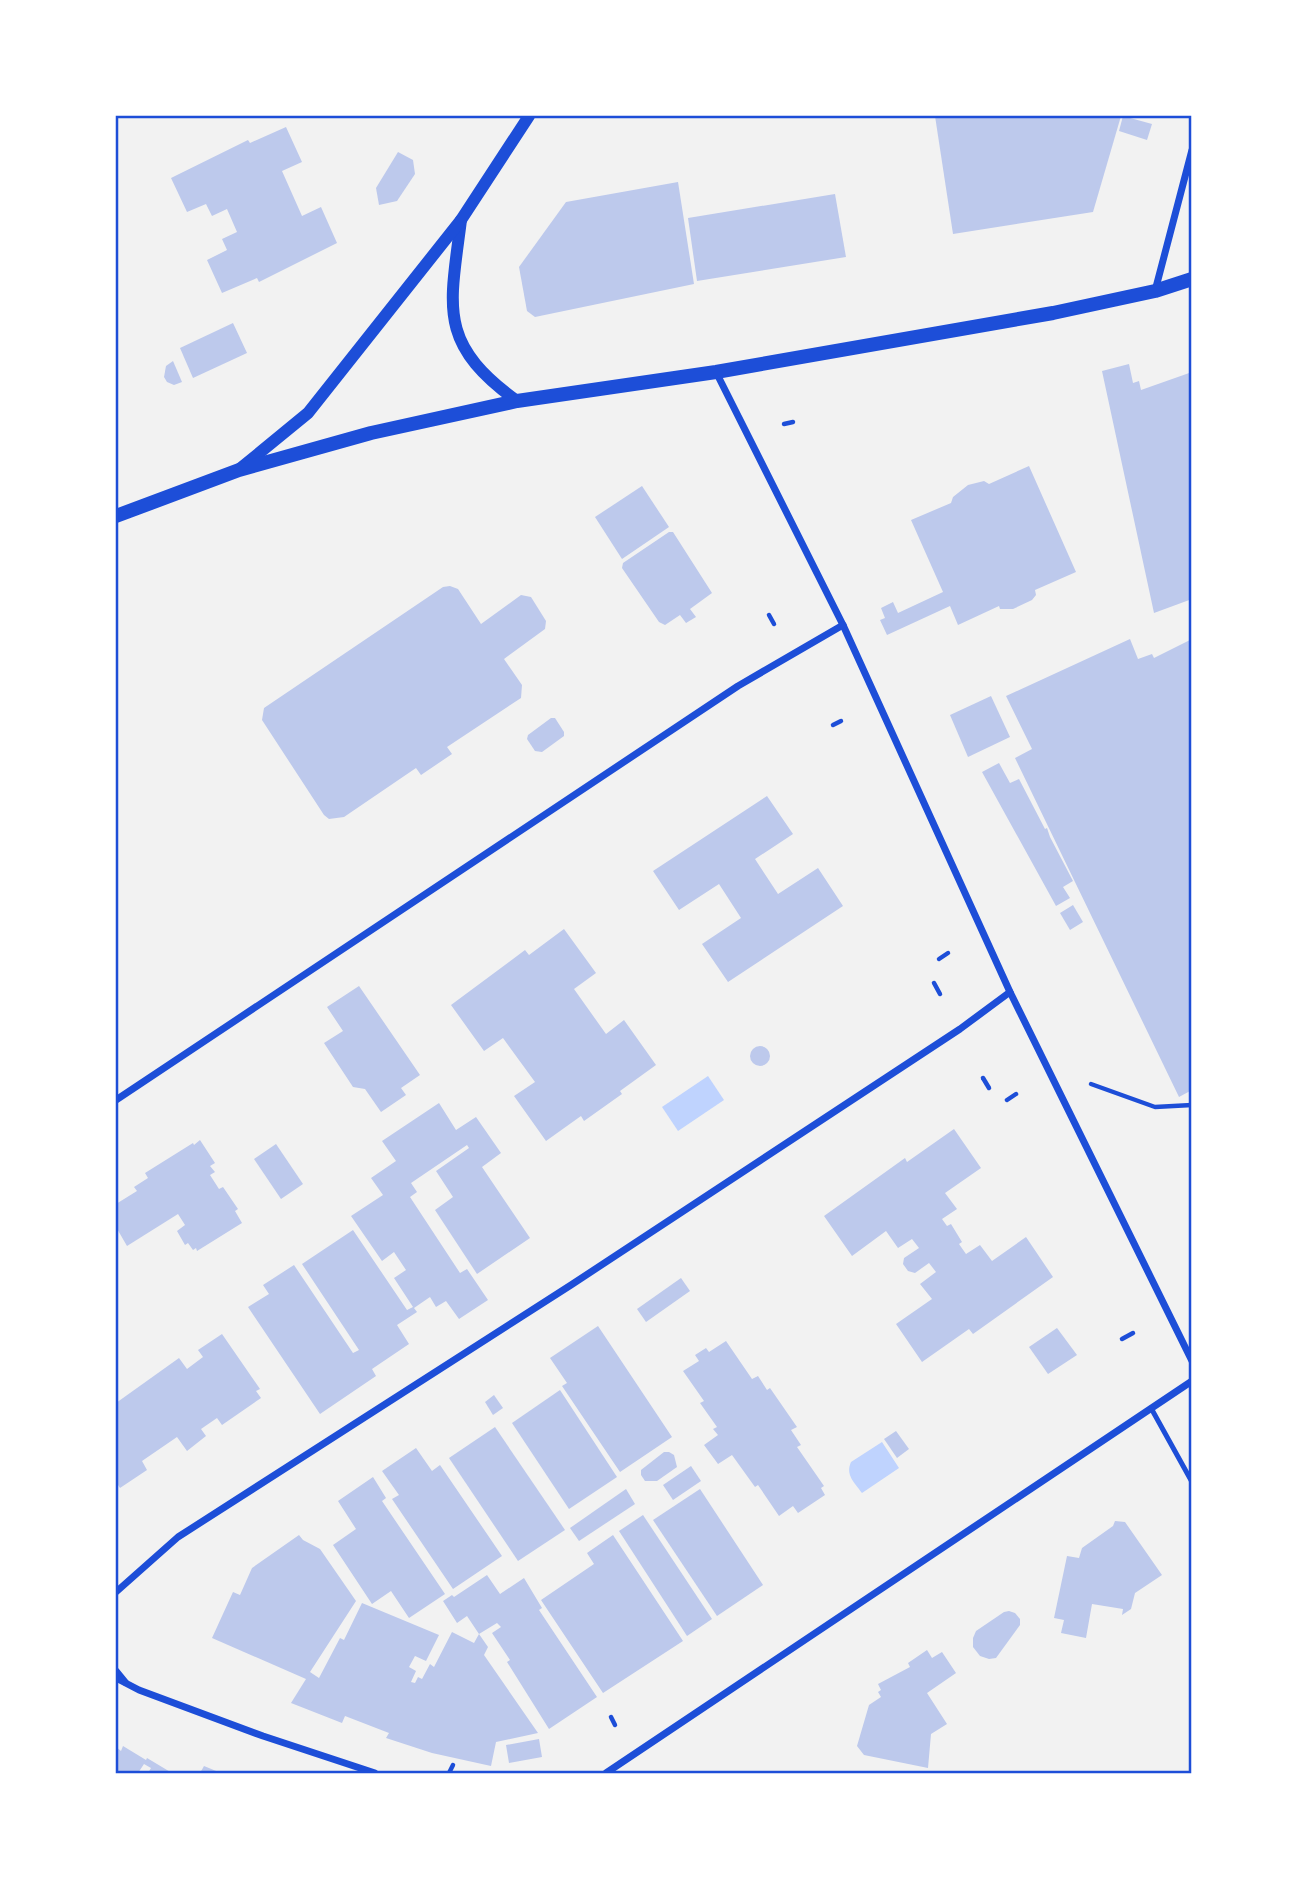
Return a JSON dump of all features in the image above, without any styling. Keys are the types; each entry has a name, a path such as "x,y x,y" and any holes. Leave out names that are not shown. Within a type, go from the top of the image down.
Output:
{"main road":[{"path":"116,516 239,470 372,433 517,401 716,372 1053,313 1155,291 1192,279"}],"street":[{"path":"239,470 308,413 461,220 529,116"},
{"path":"1155,291 1192,150"},
{"path":"461,220 452,295 456,330 471,360 491,382 517,401"},
{"path":"716,372 844,625 1010,992 1192,1361"},
{"path":"116,1100 738,686 844,625"},
{"path":"116,1590 178,1537 571,1285 960,1030 1010,992"},
{"path":"606,1773 1192,1381"},
{"path":"116,1671 126,1682"},
{"path":"116,1678 139,1690 263,1736 375,1773"}],"lane":[{"path":"1151,1408 1192,1482"}],"path":[{"path":"784,424 793,422"},
{"path":"769,615 774,624"},
{"path":"833,725 841,721"},
{"path":"939,959 948,953"},
{"path":"934,983 940,994"},
{"path":"983,1078 989,1087"},
{"path":"1091,1084 1155,1107 1192,1105"},
{"path":"1007,1100 1016,1094"},
{"path":"1122,1339 1133,1333"},
{"path":"611,1717 615,1725"},
{"path":"449,1773 453,1765"}],"water":[{"path":"708,1076 724,1100 678,1131 662,1107"},
{"path":"882,1442 899,1468 862,1493 850,1475 849,1467 851,1462"}],"building":[{"path":"935,116 1121,116 1093,212 953,234"},
{"path":"1123,116 1152,124 1147,140 1119,131"},
{"path":"286,127 302,162 282,171 302,216 321,207 337,243 259,282 257,278 222,293 207,260 227,250 222,239 237,232 227,209 212,216 206,204 187,212 171,178 248,140 250,143"},
{"path":"398,152 413,160 415,174 397,201 379,205 376,188"},
{"path":"678,182 694,284 535,317 527,311 519,267 566,202"},
{"path":"835,194 846,257 697,281 688,218"},
{"path":"233,323 247,353 193,378 180,348"},
{"path":"173,361 182,382 174,385 164,377 166,366"},
{"path":"1129,364 1133,383 1139,381 1141,390 1192,372 1192,599 1154,613 1102,371"},
{"path":"1029,466 1076,572 1035,590 1036,595 1032,600 1013,609 1000,609 999,606 958,625 950,606 887,635 880,620 885,618 881,608 893,602 898,613 943,592 911,520 951,503 953,497 968,485 984,481 989,484"},
{"path":"642,486 669,527 622,559 595,517"},
{"path":"669,532 673,532 712,593 690,609 696,617 686,623 680,615 665,625 659,622 622,568 623,563"},
{"path":"443,587 458,589 481,624 521,595 531,597 546,621 545,629 504,659 522,685 521,698 447,747 452,754 421,775 416,768 344,817 329,819 262,720 264,708"},
{"path":"1130,639 1138,659 1152,654 1154,658 1192,639 1192,1090 1179,1097 1015,758 1032,749 1006,696"},
{"path":"991,696 1010,737 968,757 950,715"},
{"path":"551,718 555,718 564,736 542,752 535,751 527,739 528,735"},
{"path":"999,763 1010,783 1019,779 1073,881 1063,887 1070,898 1056,906 982,772"},
{"path":"767,796 793,834 755,859 778,894 818,868 843,906 728,982 702,944 741,918 719,884 679,910 653,871"},
{"path":"1073,905 1083,922 1070,930 1060,913"},
{"path":"564,929 596,973 574,989 606,1034 624,1020 656,1065 584,1121 581,1116 546,1141 514,1096 535,1082 503,1038 484,1051 451,1005 525,950 529,955"},
{"path":"359,986 420,1075 401,1088 406,1095 381,1112 365,1089 353,1087 324,1043 343,1031 327,1007"},
{"path":"760,1046 767,1049 770,1056 767,1063 760,1066 753,1063 750,1056 753,1049"},
{"path":"439,1103 456,1130 476,1117 501,1153 482,1167 530,1238 477,1274 435,1210 453,1197 436,1171 469,1148 467,1145 411,1183 417,1192 410,1197 460,1273 467,1269 488,1300 459,1319 446,1301 436,1307 430,1297 414,1308 417,1312 397,1325 409,1344 372,1369 376,1376 320,1414 248,1307 269,1294 263,1285 294,1265 353,1353 359,1350 302,1264 353,1230 407,1310 413,1307 394,1278 406,1270 394,1252 382,1261 351,1216 383,1195 371,1178 396,1161 382,1141"},
{"path":"954,1129 981,1168 945,1193 957,1209 942,1219 947,1226 951,1224 966,1254 980,1245 992,1261 1026,1237 1053,1277 973,1334 969,1329 922,1362 896,1324 932,1299 920,1284 936,1272 929,1263 915,1273 908,1271 903,1264 904,1258 919,1248 912,1239 898,1248 886,1231 852,1256 824,1216 905,1158 907,1162"},
{"path":"200,1140 215,1163 210,1166 215,1172 210,1175 219,1189 223,1187 238,1209 235,1211 242,1223 197,1251 188,1243 185,1245 177,1231 185,1225 178,1214 127,1246 116,1227 116,1204 137,1191 134,1187 148,1178 145,1173"},
{"path":"276,1144 303,1184 281,1199 254,1159"},
{"path":"681,1278 690,1291 646,1322 637,1309"},
{"path":"598,1326 672,1437 620,1472 562,1386 567,1383 550,1358"},
{"path":"1057,1328 1077,1355 1048,1374 1029,1347"},
{"path":"222,1334 260,1389 256,1391 261,1398 222,1425 217,1418 201,1429 206,1436 187,1451 177,1437 142,1461 147,1470 120,1488 116,1482 116,1403 179,1358 187,1369 203,1357 198,1350"},
{"path":"726,1341 752,1379 758,1376 767,1390 770,1388 797,1427 791,1430 801,1445 797,1447 824,1486 821,1488 825,1495 798,1513 793,1506 779,1516 758,1485 755,1487 732,1455 718,1464 704,1445 718,1435 713,1429 717,1427 700,1403 704,1401 683,1371 699,1361 695,1355 706,1348 709,1352"},
{"path":"560,1390 617,1477 569,1509 512,1423"},
{"path":"494,1395 503,1408 493,1415 485,1402"},
{"path":"495,1427 565,1530 518,1561 449,1458"},
{"path":"896,1431 909,1449 897,1458 884,1439"},
{"path":"416,1448 432,1471 440,1465 502,1556 453,1589 392,1499 399,1495 382,1471"},
{"path":"664,1452 674,1455 677,1467 657,1481 645,1481 641,1470"},
{"path":"691,1466 701,1481 673,1500 663,1485"},
{"path":"373,1477 386,1498 382,1501 445,1594 409,1618 391,1591 372,1604 333,1545 356,1529 338,1501"},
{"path":"626,1489 635,1504 579,1541 570,1528"},
{"path":"700,1489 763,1585 717,1616 653,1520"},
{"path":"643,1515 712,1619 687,1636 619,1531"},
{"path":"1115,1521 1125,1522 1162,1575 1135,1593 1131,1609 1122,1615 1123,1609 1092,1604 1086,1638 1061,1633 1064,1620 1054,1618 1067,1556 1079,1558 1082,1548 1113,1526"},
{"path":"299,1535 320,1549 356,1601 310,1672 319,1678 340,1638 344,1640 362,1603 439,1635 426,1661 415,1656 409,1667 416,1671 411,1682 415,1683 418,1677 422,1679 430,1664 434,1667 452,1632 474,1643 479,1634 488,1647 484,1655 538,1733 496,1742 491,1766 432,1753 386,1738 389,1733 345,1716 342,1723 291,1703 306,1679 212,1638 233,1592 240,1595 252,1568"},
{"path":"613,1535 683,1641 603,1693 541,1600 594,1564 587,1553"},
{"path":"487,1575 500,1594 524,1578 542,1608 539,1610 597,1697 549,1729 492,1633 501,1627 497,1623 479,1634 467,1616 457,1623 443,1601 452,1595 454,1597"},
{"path":"1009,1611 1020,1619 1020,1625 996,1658 980,1656 973,1647 976,1631"},
{"path":"927,1650 932,1658 942,1652 956,1673 927,1693 947,1724 931,1734 928,1768 864,1755 857,1746 869,1705 881,1697 878,1684 910,1667 908,1663"},
{"path":"539,1739 542,1757 509,1763 506,1745"},
{"path":"123,1746 172,1773 148,1773 151,1768 144,1764 138,1773 116,1773 116,1747 121,1751"},
{"path":"204,1766 221,1773 200,1773"}]}
